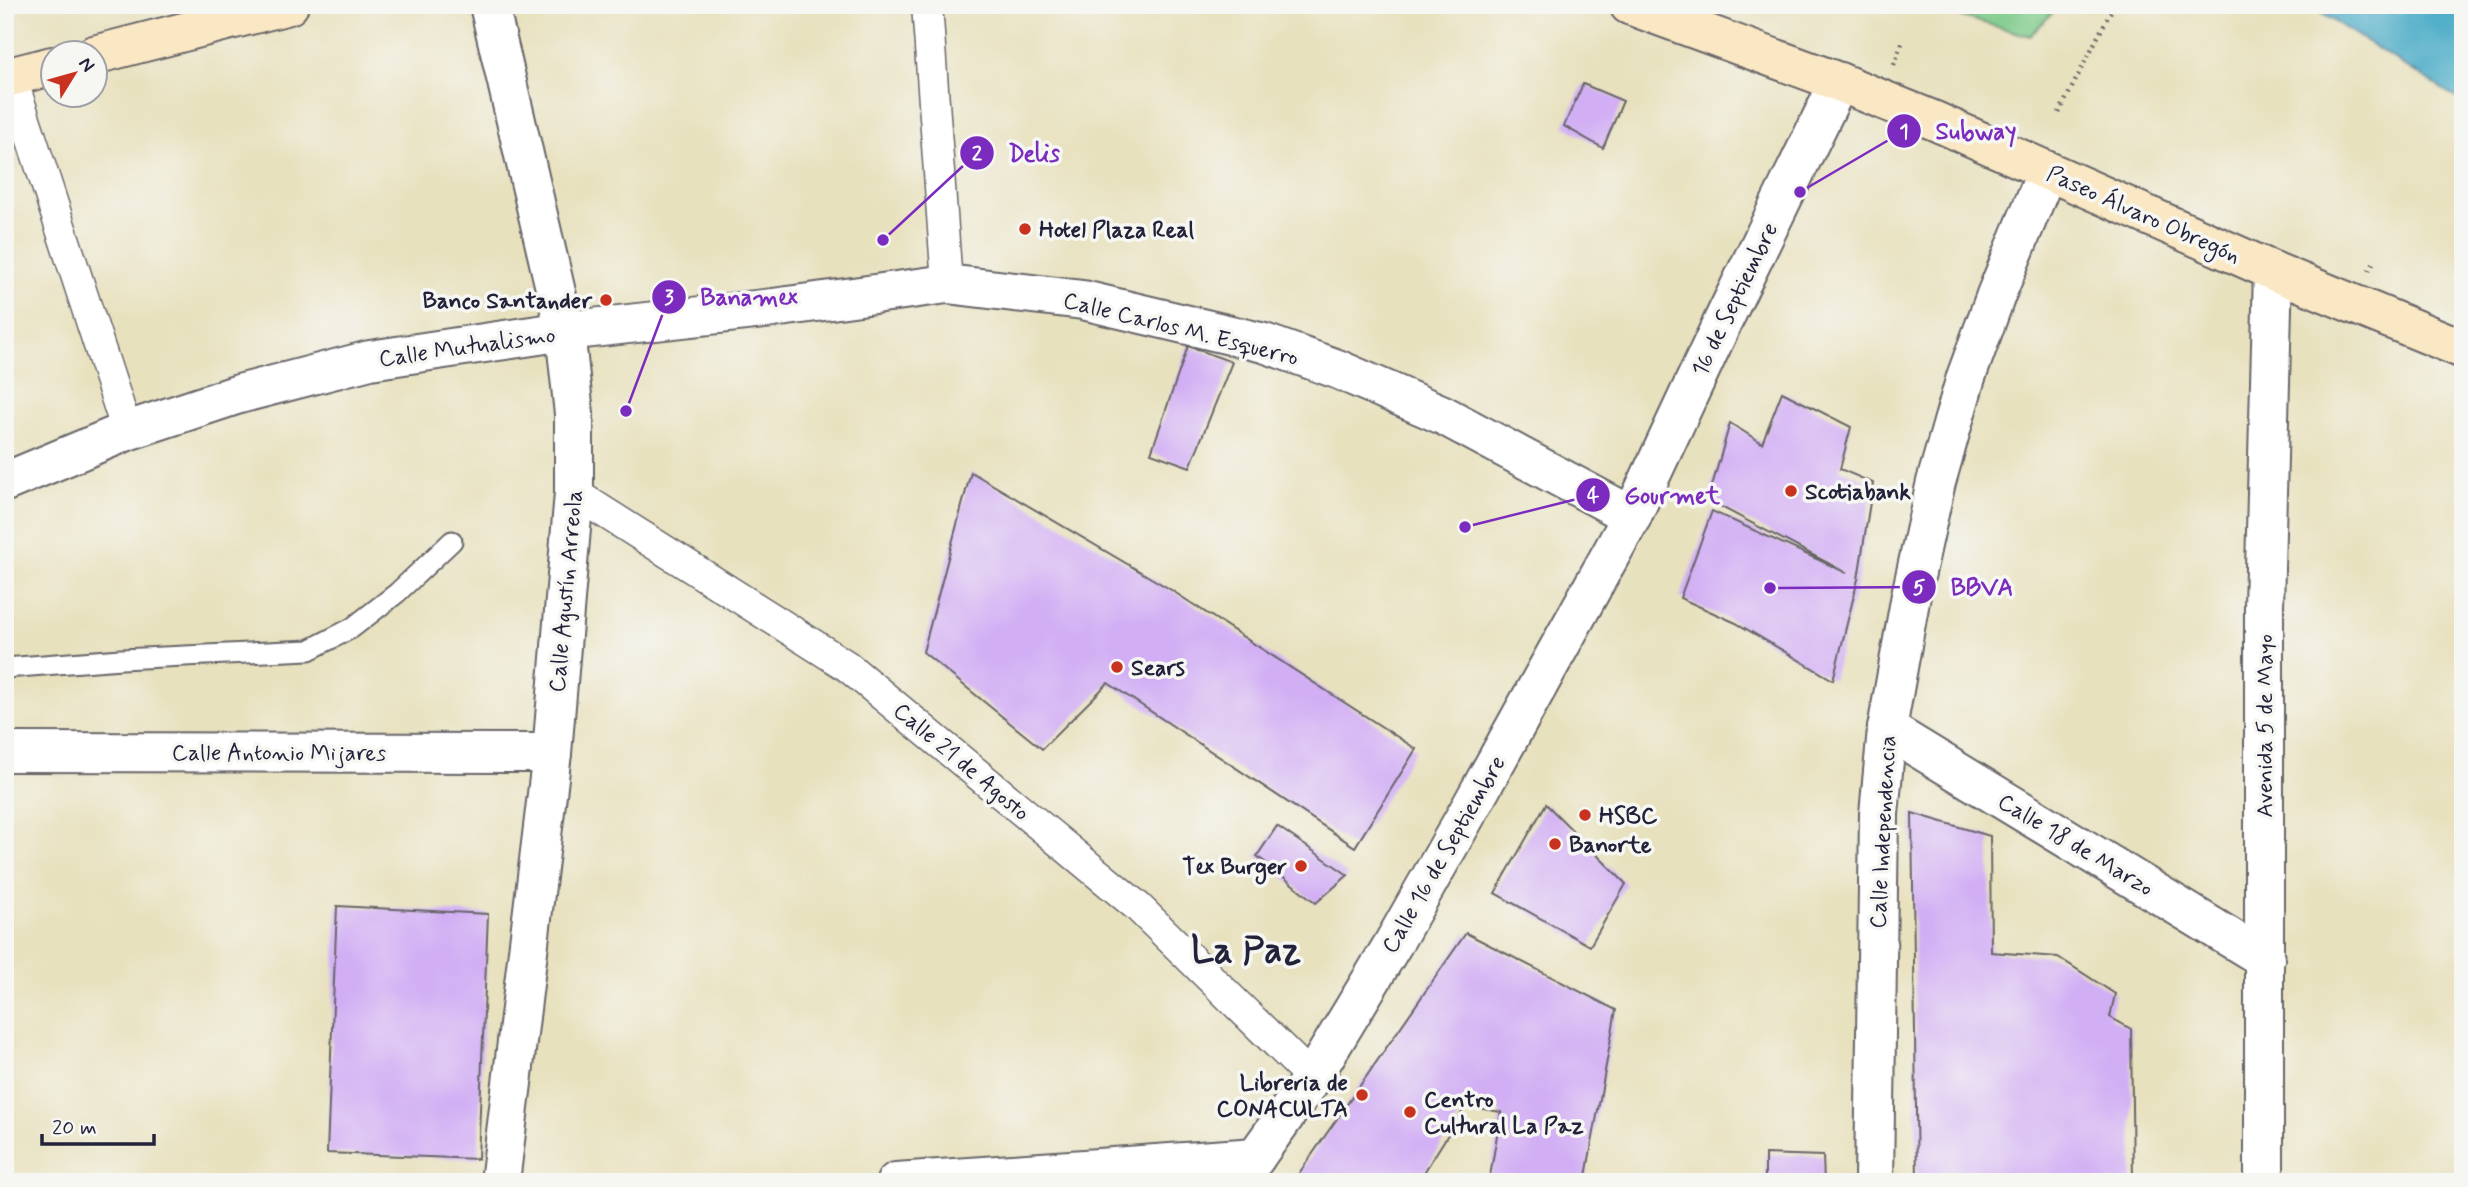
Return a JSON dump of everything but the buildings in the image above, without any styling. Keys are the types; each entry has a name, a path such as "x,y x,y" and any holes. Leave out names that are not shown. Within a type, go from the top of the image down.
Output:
{"main road":[{"path":"108,51 289,5"},
{"name":"Paseo Álvaro Obregón","path":"1629,5 1839,82 1935,121 2273,271 2463,349"},
{"path":"8,77 38,70"}],"street":[{"name":"Calle Agustín Arreola","path":"489,5 565,331 574,414 574,494 552,753 499,1182"},
{"path":"927,5 947,284"},
{"path":"8,77 127,431"},
{"name":"16 de Septiembre","path":"1632,516 1724,318 1839,82"},
{"name":"Calle Independencia","path":"1874,1182 1879,814 1887,729 1933,495 1962,390 1996,295 2047,171"},
{"name":"Avenida 5 de Mayo","path":"2264,1182 2264,606 2273,271"},
{"name":"Calle Mutualismo","path":"5,482 127,431 239,394 370,360 565,331 773,308 947,284"},
{"name":"Calle Carlos M. Esquerro","path":"947,284 1083,300 1264,343 1338,369 1443,415 1632,516"},
{"name":"Calle 21 de Agosto","path":"574,494 847,666 1139,907 1312,1077"},
{"name":"Calle 16 de Septiembre","path":"1247,1169 1312,1077 1474,803 1632,516"},
{"name":"Calle 18 de Marzo","path":"1887,729 2265,959"},
{"name":"Calle Antonio Mijares","path":"5,752 552,753"},
{"path":"896,1182 1247,1169"}],"lane":[{"path":"5,668 121,659 309,650 352,628 397,593 452,541"}],"path":[{"path":"2059,113 2114,5"}],"green space":[{"path":"1919,5 2060,5 2030,36"}],"water":[{"path":"2308,5 2463,5 2463,102"}],"place":[{"name":"Subway","path":"1800,192"},
{"name":"Hotel Plaza Real","path":"1025,229"},
{"name":"Delis","path":"883,240"},
{"name":"Banco Santander","path":"606,300"},
{"name":"Banamex","path":"626,411"},
{"name":"Scotiabank","path":"1791,491"},
{"name":"Gourmet","path":"1465,527"},
{"name":"BBVA","path":"1770,588"},
{"name":"Sears","path":"1117,667"},
{"name":"HSBC","path":"1585,815"},
{"name":"Banorte","path":"1555,844"},
{"name":"Tex Burger","path":"1301,866"},
{"name":"Libreria de CONACULTA","path":"1362,1095"},
{"name":"Centro Cultural La Paz","path":"1410,1112"}],"district":[{"name":"La Paz","path":"1246,949"}]}
